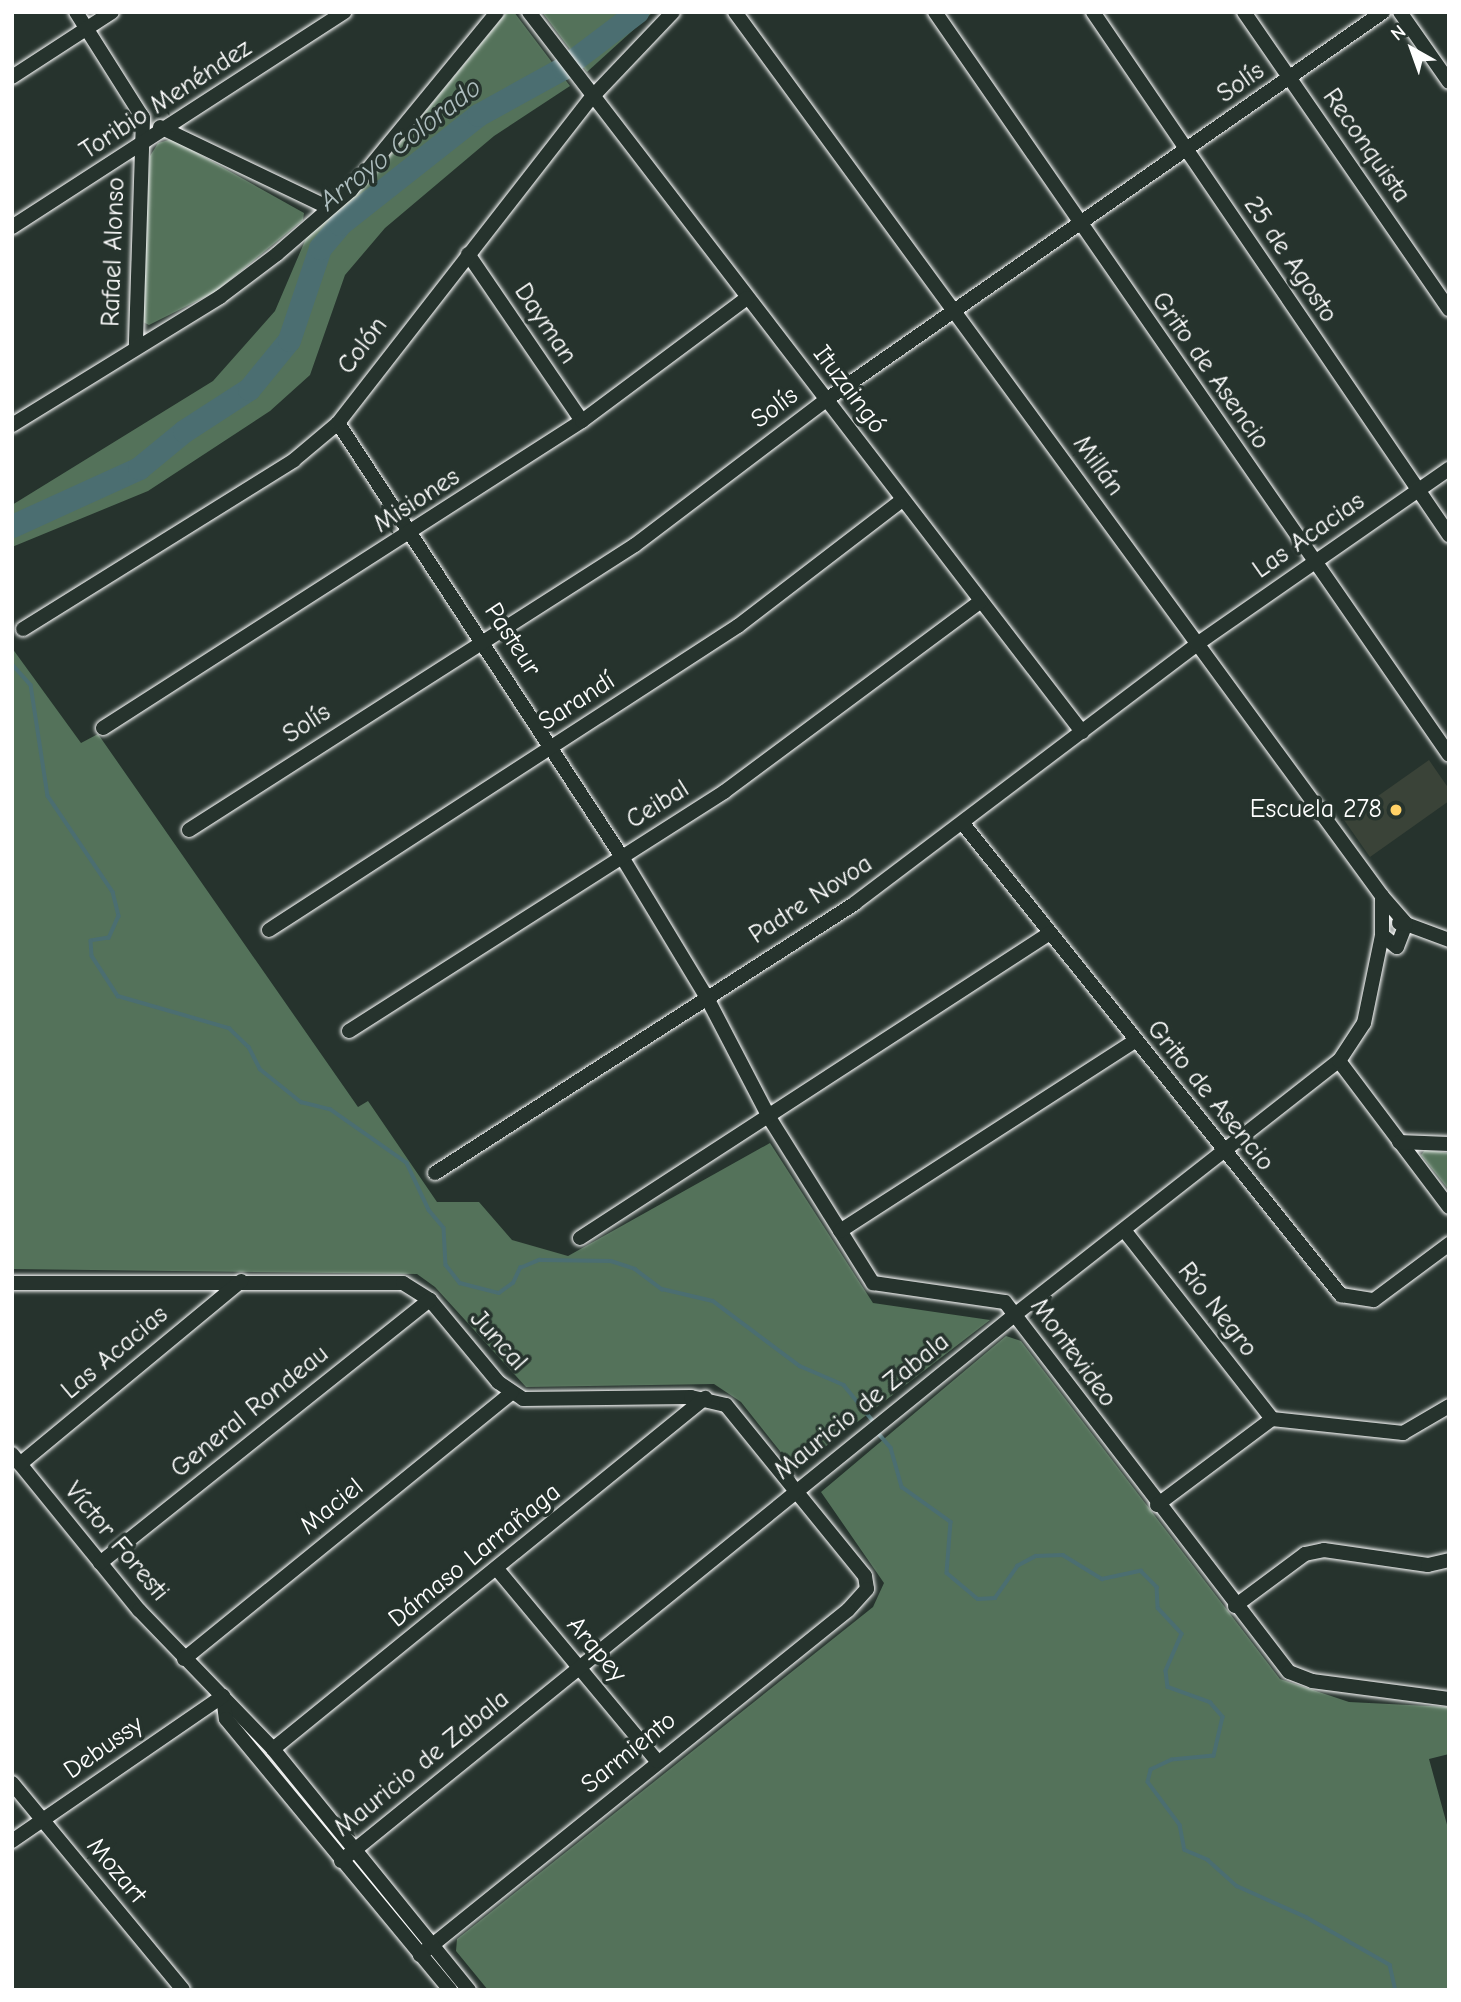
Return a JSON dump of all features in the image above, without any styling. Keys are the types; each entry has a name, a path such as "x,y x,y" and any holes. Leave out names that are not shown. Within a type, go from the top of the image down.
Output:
{"street":[{"path":"76,12 143,118 329,208"},
{"path":"12,77 112,12"},
{"name":"Toribio Menéndez","path":"12,227 344,12"},
{"path":"12,425 136,345 220,298 351,190 497,12"},
{"name":"Ituzaingó","path":"529,12 1082,732"},
{"name":"Colón","path":"23,629 294,460 338,423 593,96 673,12"},
{"name":"Millán","path":"735,12 1382,896 1406,924 1430,937"},
{"name":"Grito de Asencio","path":"935,12 1449,755"},
{"name":"25 de Agosto","path":"1093,12 1449,535"},
{"name":"Reconquista","path":"1244,12 1449,309"},
{"name":"Solís","path":"189,830 483,639 635,545 826,400 1383,12"},
{"path":"1400,12 1449,82"},
{"name":"Rafael Alonso","path":"136,345 143,118"},
{"name":"Dayman","path":"468,254 582,421"},
{"name":"Misiones","path":"103,728 413,534 582,421 747,298"},
{"name":"Pasteur","path":"338,423 483,639 622,857 706,996"},
{"name":"Las Acacias","path":"1197,644 1449,469"},
{"name":"Sarandí","path":"269,930 738,626 902,500"},
{"name":"Ceibal","path":"349,1031 789,747 981,601"},
{"name":"Padre Novoa","path":"435,1173 706,996 855,903 964,825 1197,644"},
{"name":"Grito de Asencio","path":"964,825 1135,1041 1347,1299 1366,1302 1382,1296 1449,1244"},
{"name":"Mauricio de Zabala","path":"341,1861 1012,1317 1339,1061 1360,1035 1383,931 1382,896"},
{"path":"1397,947 1383,931 1406,924"},
{"path":"1375,968 1397,947 1406,924"},
{"path":"580,1238 770,1119 1050,933"},
{"path":"1397,947 1430,937 1449,940"},
{"name":"Montevideo","path":"706,996 770,1119 873,1283 1001,1298 1012,1317 1235,1606 1297,1677 1449,1699"},
{"path":"840,1231 1135,1041"},
{"path":"1339,1061 1449,1207"},
{"path":"1399,1142 1449,1144"},
{"name":"Río Negro","path":"1124,1230 1272,1419"},
{"name":"Juncal","path":"12,1283 392,1280 430,1300 511,1393 542,1402 705,1398"},
{"name":"Las Acacias","path":"16,1459 241,1281"},
{"name":"General Rondeau","path":"100,1563 430,1300"},
{"name":"Maciel","path":"184,1659 511,1393"},
{"path":"705,1398 726,1405 797,1492"},
{"name":"Dámaso Larrañaga","path":"273,1749 498,1569 705,1398"},
{"path":"1157,1505 1272,1419 1403,1433 1449,1406"},
{"name":"Víctor Foresti","path":"16,1459 100,1563 184,1659 223,1696"},
{"name":"Sarmiento","path":"420,1955 657,1761 848,1610 867,1589 865,1576 797,1492"},
{"path":"1235,1606 1305,1554 1324,1550 1428,1564 1449,1560"},
{"name":"Arapey","path":"498,1569 657,1761"},
{"path":"223,1696 273,1749 353,1851 469,1990"},
{"path":"223,1696 226,1719 450,1990"},
{"name":"Debussy","path":"12,1841 223,1696"},
{"name":"Mozart","path":"12,1783 183,1990"}],"shaded area":[{"name":"Escuela 278","path":"1429,760 1449,789 1449,801 1370,857 1344,820"}],"green space":[{"path":"507,12 514,12 570,86 494,136 385,228 345,275 310,375 270,411 148,491 12,547 12,505 213,381 275,311 307,236 367,183"},
{"path":"542,12 653,12 587,72"},
{"path":"172,139 304,213 303,220 215,292 149,325 141,321 150,156 158,143"},
{"path":"12,648 81,743 98,734 358,1107 368,1101 437,1202 479,1202 512,1240 568,1256 770,1143 873,1303 990,1320 795,1470 741,1402 714,1384 526,1387 435,1287 417,1274 12,1269"},
{"path":"1425,1150 1449,1153 1449,1190 1421,1155"},
{"path":"1006,1336 1021,1341 1280,1679 1349,1702 1449,1707 1449,1754 1429,1759 1449,1832 1449,1990 488,1990 456,1951 457,1939 873,1607 884,1583 821,1492"}],"waterway":[{"name":"Arroyo Colorado","path":"12,526 139,468 184,431 249,389 289,340 320,248 340,224 478,115 563,68 637,12"},
{"path":"12,664 31,685 48,796 113,892 119,916 109,938 91,941 92,956 118,996 229,1028 249,1047 260,1069 301,1102 330,1109 407,1163 429,1210 444,1228 446,1265 460,1283 499,1293 513,1283 520,1268 539,1260 611,1261 635,1269 662,1289 713,1301 800,1366 844,1385 873,1421"},
{"path":"879,1434 891,1448 902,1487 951,1522 947,1573 978,1599 995,1598 1017,1566 1036,1556 1063,1555 1102,1579 1141,1571 1157,1587 1158,1608 1182,1634 1166,1671 1168,1687 1210,1702 1223,1717 1214,1756 1172,1760 1151,1770 1148,1782 1180,1825 1185,1850 1208,1860 1237,1886 1306,1917 1390,1965 1396,1990"}],"place":[{"name":"Escuela 278","path":"1396,810"}]}
